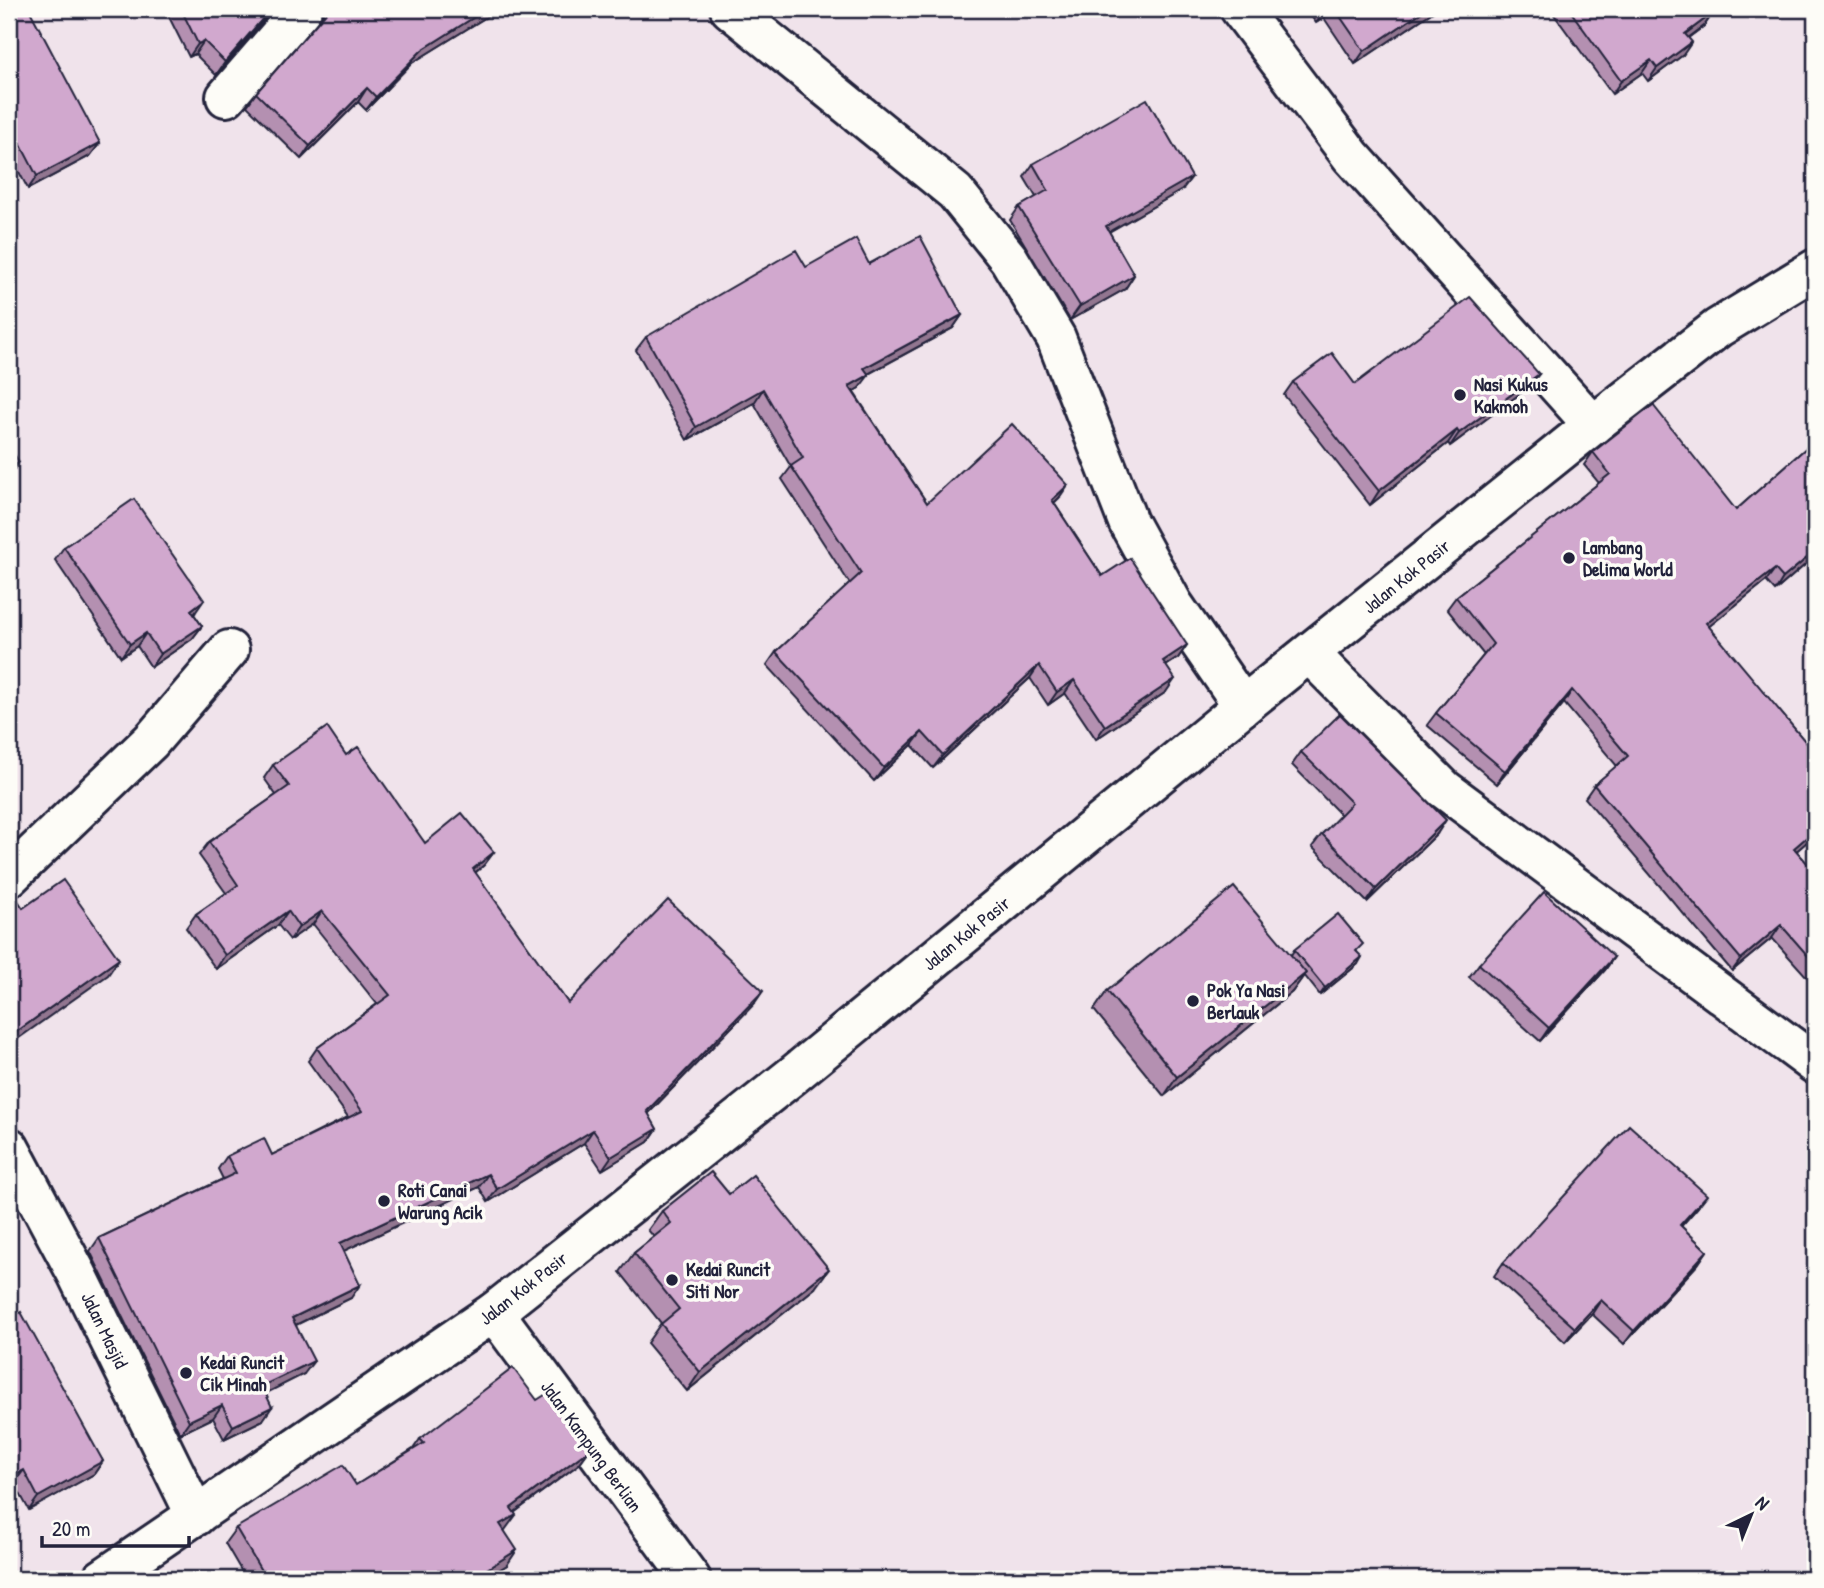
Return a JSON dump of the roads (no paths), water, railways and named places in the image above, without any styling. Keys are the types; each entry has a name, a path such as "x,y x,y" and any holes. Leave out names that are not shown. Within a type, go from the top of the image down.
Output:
{"street":[{"path":"226,97 302,9"},
{"path":"730,9 955,192 1009,259 1055,338 1128,522 1173,604 1243,706"},
{"path":"1240,9 1351,156 1593,425"},
{"name":"Jalan Kok Pasir","path":"102,1579 494,1312 792,1076 1243,706 1593,425 1718,328 1815,269"},
{"path":"9,877 151,741 229,650"},
{"path":"1310,654 1444,789 1815,1064"},
{"name":"Jalan Masjid","path":"9,1147 77,1273 196,1516"},
{"name":"Jalan Kampung Berlian","path":"494,1312 691,1579"}],"place":[{"name":"Nasi Kukus Kakmoh","path":"1460,395"},
{"name":"Lambang Delima World","path":"1569,558"},
{"name":"Pok Ya Nasi Berlauk","path":"1193,1001"},
{"name":"Roti Canai Warung Acik","path":"384,1201"},
{"name":"Kedai Runcit Siti Nor","path":"672,1280"},
{"name":"Kedai Runcit Cik Minah","path":"186,1373"}]}
